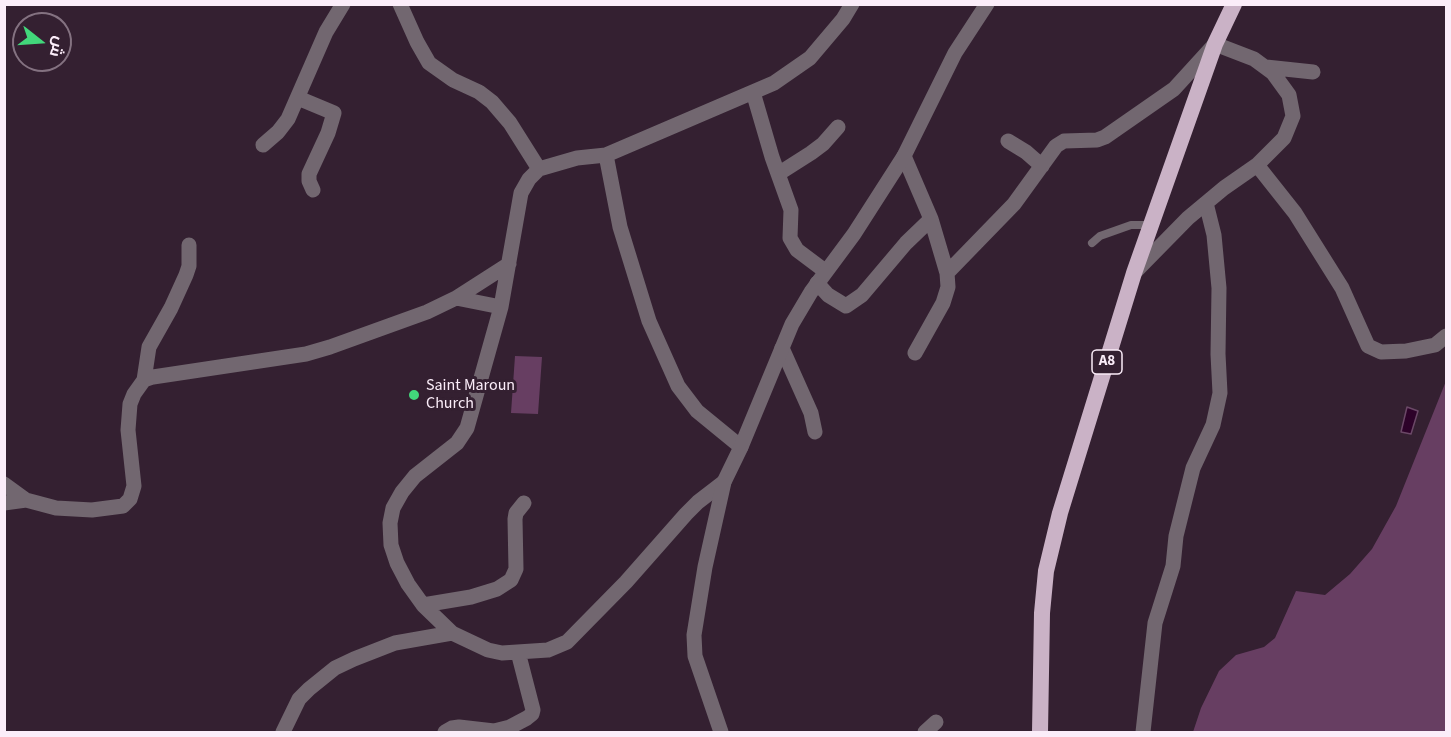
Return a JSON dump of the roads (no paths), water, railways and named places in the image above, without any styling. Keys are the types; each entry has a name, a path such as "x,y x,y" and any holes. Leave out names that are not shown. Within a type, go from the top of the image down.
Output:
{"highway":[{"name":"A8","path":"1040,732 1042,613 1047,571 1060,513 1134,273 1215,44 1234,4"}],"street":[{"path":"263,145 278,132 288,119 326,32 343,4"},
{"path":"400,4 409,27 429,63 453,80 479,92 492,102 510,123 539,170"},
{"path":"724,483 686,513 626,582 567,642 548,650 502,653 488,650 452,633 423,604 408,584 397,563 391,544 390,523 393,508 415,476 457,443 467,428 501,307 521,193 529,178 539,170 577,158 606,155 774,83 810,58 843,19 852,4"},
{"path":"721,732 695,656 694,635 705,567 724,483 792,324 821,277 854,234 904,156 955,53 987,4"},
{"path":"948,273 1014,204 1056,146 1064,141 1096,140 1105,137 1174,89 1215,44 1254,59 1273,73 1289,94 1293,116 1284,138 1257,165 1224,188 1188,218 1134,273"},
{"path":"1266,67 1313,72"},
{"path":"753,92 791,210 790,238 797,250 821,277 828,295 846,306 861,295 906,243 931,219"},
{"path":"298,98 334,113 328,133 309,174 312,190"},
{"path":"778,174 823,144 838,127"},
{"path":"1008,141 1026,152 1042,166"},
{"path":"606,155 620,227 649,321 678,386 697,411 741,447"},
{"path":"904,156 931,219 948,273 948,287 943,303 915,353"},
{"path":"1257,165 1295,213 1342,288 1368,346 1381,352 1406,351 1435,345 1446,336"},
{"path":"1143,732 1155,623 1173,566 1176,536 1193,468 1213,425 1220,393 1219,288 1214,235 1206,203"},
{"path":"4,484 26,500 56,508 92,510 123,506 130,499 134,486 128,430 130,404 144,380 149,347 186,275 189,266 189,245"},
{"path":"144,380 163,375 306,354 371,333 456,298 509,264"},
{"path":"456,298 501,307"},
{"path":"782,348 811,413 815,432"},
{"path":"4,503 26,500"},
{"path":"423,604 471,597 497,589 511,580 516,569 514,519 524,502"},
{"path":"283,732 299,699 335,668 354,658 395,643 452,633"},
{"path":"444,732 459,727 495,731 510,727 532,714 533,710 518,652"}],"lane":[{"path":"1092,243 1100,236 1131,225 1151,225"}],"place":[{"name":"Saint Maroun Church","path":"414,395"}]}
